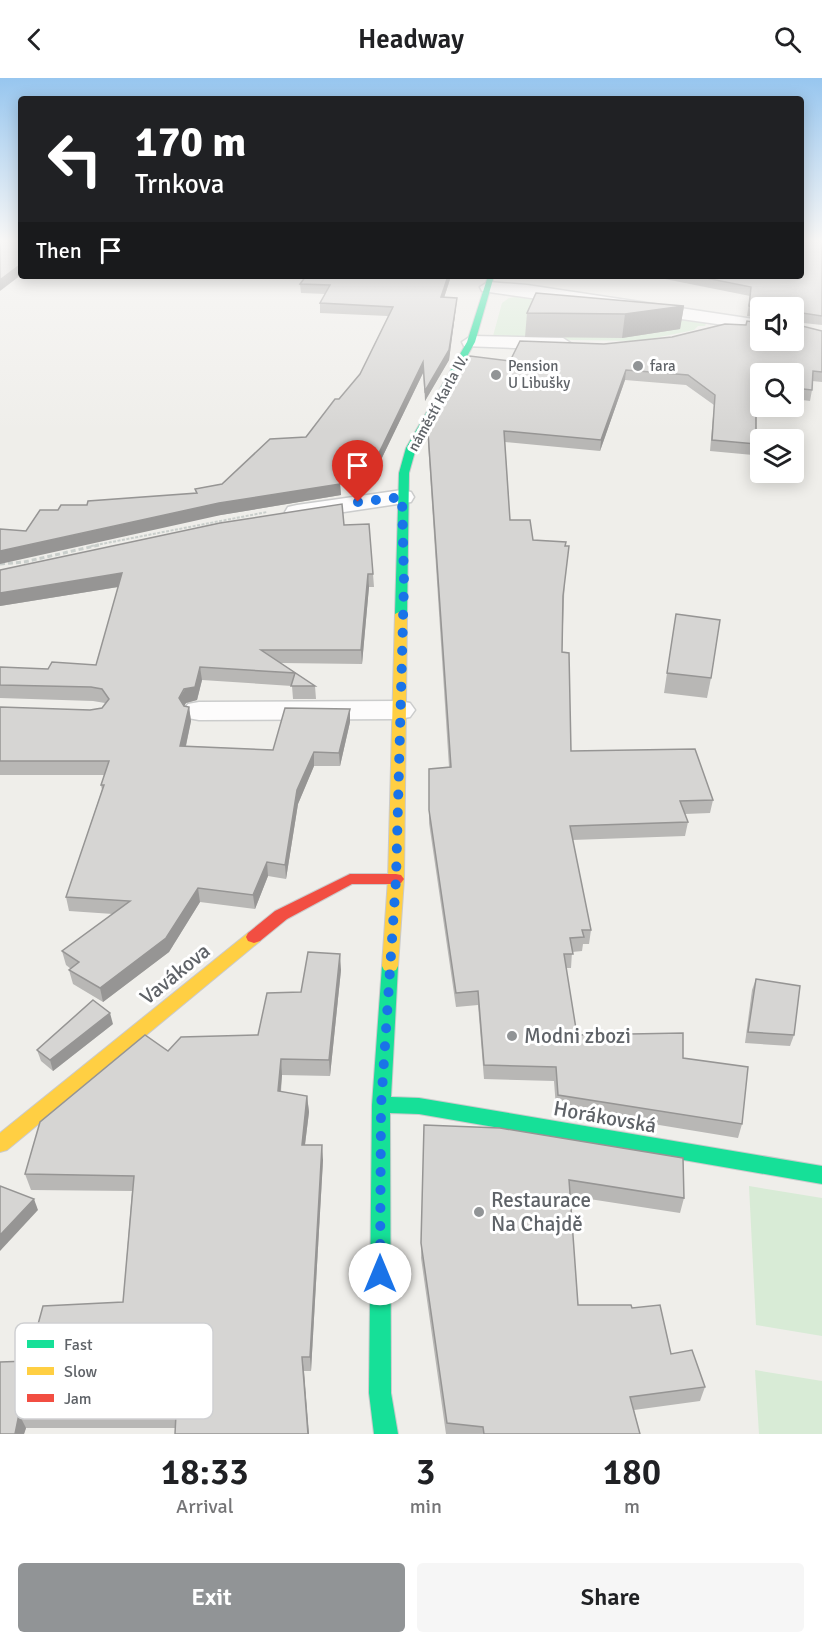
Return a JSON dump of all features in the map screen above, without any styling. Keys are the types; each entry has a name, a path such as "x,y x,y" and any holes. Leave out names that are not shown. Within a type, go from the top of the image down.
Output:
{"street":[{"name":"náměstí Karla IV.","path":"386,1434 380,1394 381,1106 396,879 404,582 402,497 404,473 411,448 471,342 482,305"},
{"path":"625,305 750,324"},
{"path":"693,336 732,322"},
{"path":"471,342 585,344"},
{"path":"277,513 402,497"},
{"path":"198,711 399,710"},
{"name":"Vavákova","path":"0,1144 281,915 350,879 396,879"},
{"name":"Horákovská","path":"381,1106 419,1106 822,1175"}],"path":[{"path":"0,564 24,562 51,554 277,513"}],"green space":[{"path":"501,305 587,305 707,322 705,326 698,326 694,330 640,341 503,339 493,336"},
{"path":"749,1186 822,1198 822,1336 756,1325"},
{"path":"755,1370 822,1381 822,1434 759,1434"}],"building":[{"path":"362,305 456,305 449,350 425,391 423,362 377,457 338,457 340,484 219,503 0,551 0,529 26,531 40,510 58,510 61,505 87,505 88,501 197,493 195,489 222,484 270,439 306,437 335,399 339,399 360,374 393,307"},
{"path":"530,305 684,306 625,314 527,313"},
{"path":"804,305 822,305 822,316 804,313"},
{"path":"747,321 750,321 750,351 804,351 804,326 822,331 822,372 813,371 812,390 804,389 804,363 750,363 750,417 756,417 756,429 750,429 750,443 712,440 715,395 688,375 626,370 601,440 504,431 510,520 530,520 533,540 566,542 565,546 569,546 563,596 562,652 569,653 571,751 695,749 713,800 680,801 688,822 570,826 591,930 582,930 584,937 570,938 573,954 564,954 577,1035 683,1033 683,1058 748,1067 742,1124 558,1095 556,1067 484,1065 478,991 456,993 429,810 429,769 451,767 428,432 470,356 510,361 520,341 604,344 672,337 725,324 746,325"},
{"path":"342,504 344,525 369,524 373,574 368,574 361,650 261,650 315,686 291,686 295,673 200,667 195,687 184,689 179,698 184,706 189,707 180,746 273,750 285,708 350,709 339,753 314,752 297,790 285,865 267,862 253,895 198,888 166,938 100,988 69,970 79,962 62,951 130,901 66,897 104,785 101,785 109,761 0,761 0,707 90,710 102,708 109,699 102,689 91,687 0,685 0,667 48,669 52,662 96,665 122,573 0,593 0,570 220,523"},
{"path":"676,614 720,620 711,678 667,673"},
{"path":"308,952 340,954 329,1060 281,1059 278,1091 307,1096 302,1145 322,1145 310,1357 302,1357 308,1434 175,1434 176,1419 213,1419 213,1323 38,1323 43,1306 123,1302 134,1176 25,1174 40,1122 145,1035 168,1051 181,1037 258,1035 267,993 301,992"},
{"path":"756,979 800,986 794,1035 748,1032"},
{"path":"93,1000 110,1013 50,1060 37,1050"},
{"path":"424,1125 500,1128 683,1158 684,1198 569,1180 578,1305 631,1305 632,1308 660,1305 671,1354 692,1350 705,1387 630,1397 640,1434 484,1434 483,1427 447,1423 421,1243"},
{"path":"0,1186 34,1199 0,1235"},
{"path":"15,1361 15,1419 18,1419 15,1434 0,1434 0,1362"}],"traffic: fast":[{"path":"401,614 404,473 411,448 471,342 482,305"},
{"path":"386,1434 380,1393 381,1105 390,966"},
{"path":"381,1105 419,1106 822,1175"}],"traffic: slow":[{"path":"390,966 396,879 401,614"},
{"path":"0,1144 254,937"}],"traffic: jam":[{"path":"254,937 281,915 350,879 396,879"}],"place":[{"name":"fara","path":"638,366"},
{"name":"Pension U Libušky","path":"496,375"},
{"name":"Modni zbozi","path":"512,1036"},
{"name":"Restaurace Na Chajdě","path":"479,1212"}],"route":[{"path":"358,502 402,497 404,582 396,879 381,1106 380,1274"}]}
